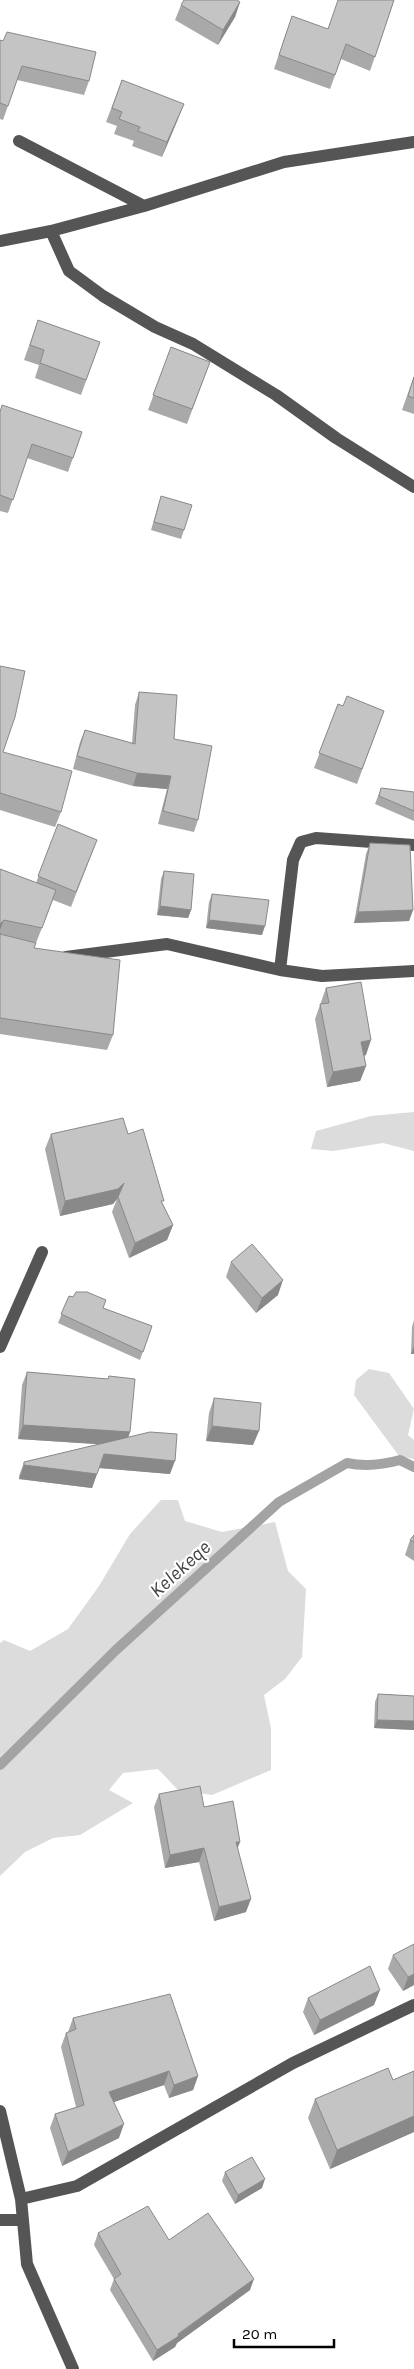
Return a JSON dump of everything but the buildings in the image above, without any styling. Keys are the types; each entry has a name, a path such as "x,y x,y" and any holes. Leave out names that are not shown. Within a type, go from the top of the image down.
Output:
{"street":[{"path":"19,141 144,206"},
{"path":"0,241 51,231 144,206 284,162 414,142"},
{"path":"51,231 69,270 103,296 156,327 193,344 276,395 336,438 414,486"},
{"path":"280,970 293,860 301,842 316,838 414,844"},
{"path":"54,955 62,957 167,944 280,970 322,976 414,972"},
{"path":"0,1347 42,1252"},
{"path":"21,2199 77,2186 293,2063 414,2005"},
{"path":"0,2111 21,2199 27,2264 73,2369"},
{"path":"0,2220 23,2220"}],"shaded area":[{"path":"414,1112 414,1151 383,1143 333,1151 311,1149 316,1131 371,1116"},
{"path":"369,1369 389,1373 414,1409 408,1435 414,1440 414,1459 399,1456 354,1395 356,1380"},
{"path":"161,1500 178,1500 185,1521 222,1532 275,1522 288,1571 306,1589 302,1657 285,1679 264,1695 271,1728 271,1770 212,1795 178,1790 158,1769 123,1773 109,1790 133,1803 80,1835 53,1838 25,1852 0,1876 0,1643 4,1640 30,1651 68,1629 99,1586 130,1534"}],"waterway":[{"name":"Kelekeqe","path":"0,1765 116,1650 279,1502 347,1463 374,1465 400,1460 414,1467"}]}
